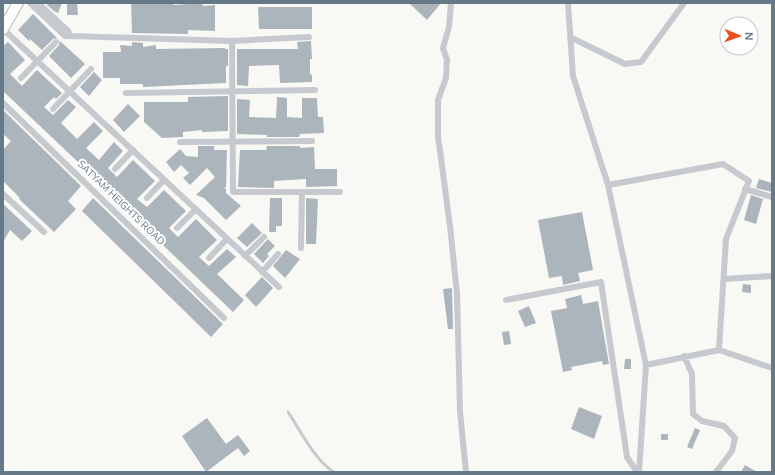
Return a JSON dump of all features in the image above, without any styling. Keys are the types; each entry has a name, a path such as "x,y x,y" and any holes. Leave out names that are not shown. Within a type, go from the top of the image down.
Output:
{"main road":[{"path":"3,18 12,3"},
{"path":"3,29 18,3"}],"street":[{"path":"30,3 65,36 232,41 309,37"},
{"path":"38,3 68,31 71,36"},
{"path":"452,3 449,27 444,48 447,60 446,78 438,100 438,136 450,226 456,294 460,411 466,472"},
{"path":"568,3 573,76 608,185 646,365 638,472"},
{"path":"570,36 625,64 641,62 684,3"},
{"path":"3,29 262,272 280,287"},
{"path":"232,41 233,192 340,192"},
{"path":"21,78 56,42"},
{"path":"53,109 91,69"},
{"path":"126,93 315,90"},
{"name":"SATYAM HEIGHTS ROAD","path":"3,102 224,318"},
{"path":"180,142 312,141"},
{"path":"115,169 133,150"},
{"path":"608,185 723,164 749,180 726,239 719,350"},
{"path":"147,198 164,180"},
{"path":"745,189 772,198"},
{"path":"301,248 302,192"},
{"path":"3,194 44,232"},
{"path":"177,228 196,209"},
{"path":"245,256 264,237"},
{"path":"209,258 227,239"},
{"path":"262,272 278,254"},
{"path":"724,279 772,276"},
{"path":"506,300 601,282 627,458 638,472"},
{"path":"646,365 719,350 772,368"},
{"path":"684,356 692,374 694,414 702,421 724,426 735,438 732,451 716,472"}],"lane":[{"path":"288,412 327,468 334,472"}],"building":[{"path":"48,3 62,3 58,13 47,5"},
{"path":"67,3 77,3 78,15 67,15"},
{"path":"131,3 174,3 174,5 202,3 203,6 215,5 215,31 188,30 188,34 132,33"},
{"path":"409,3 441,3 427,20"},
{"path":"258,7 312,7 312,29 259,29"},
{"path":"33,14 57,38 53,39 42,50 30,39 29,41 18,30"},
{"path":"60,41 85,64 71,78 49,56 59,45"},
{"path":"311,41 312,59 310,59 310,75 312,74 312,82 280,83 279,65 249,66 248,86 237,85 237,49 298,49 297,42"},
{"path":"8,42 25,60 10,74 22,86 37,70 62,93 56,99 54,97 44,107 53,115 68,100 76,107 61,123 77,139 94,122 103,131 86,148 99,160 114,142 123,151 108,168 117,177 133,160 155,181 137,199 147,207 164,190 186,211 169,228 178,237 196,219 217,240 199,257 209,266 227,249 236,257 217,274 244,300 233,312 3,91 3,46"},
{"path":"132,42 143,43 143,47 156,45 156,49 228,49 226,83 143,87 143,84 120,84 120,78 103,78 103,52 121,52 120,45 132,46"},
{"path":"94,72 102,80 89,96 80,87"},
{"path":"228,96 228,131 202,132 202,130 183,132 183,137 162,138 144,122 144,102 188,102 188,97"},
{"path":"277,97 287,98 287,117 302,118 302,98 317,98 318,117 323,117 324,133 300,134 299,137 267,137 267,135 237,134 237,99 250,100 249,117 276,118"},
{"path":"128,104 140,116 124,132 113,120"},
{"path":"3,110 81,186 68,201 76,209 54,232 19,199 20,198 3,181 3,150 11,141 3,134"},
{"path":"198,146 214,146 214,150 227,150 226,187 224,187 226,189 226,193 241,206 226,220 204,198 196,195 215,177 207,168 190,185 183,178 189,173 181,165 174,172 166,162 180,149 186,156 198,157"},
{"path":"267,146 300,146 300,148 314,147 315,169 337,169 337,186 306,187 306,179 274,181 274,188 238,187 240,150 266,150"},
{"path":"759,179 772,183 772,192 756,188"},
{"path":"751,195 763,199 756,224 744,220"},
{"path":"93,198 223,324 211,337 82,211"},
{"path":"270,198 282,198 282,226 276,226 276,232 269,232"},
{"path":"306,198 318,199 316,244 306,244"},
{"path":"3,204 32,231 22,241 10,230 3,242"},
{"path":"582,212 593,270 578,273 580,281 563,285 562,276 549,278 538,220"},
{"path":"252,223 262,233 247,247 237,238"},
{"path":"268,239 275,246 267,254 269,256 263,263 254,254"},
{"path":"286,250 300,259 285,278 273,266"},
{"path":"262,277 273,288 256,307 245,295"},
{"path":"743,284 751,285 751,293 742,292"},
{"path":"452,288 453,329 448,329 443,289"},
{"path":"581,295 583,304 598,301 609,364 603,365 602,361 571,367 572,370 563,372 551,311 567,308 565,299"},
{"path":"529,306 536,323 525,327 518,311"},
{"path":"509,331 511,344 504,345 502,332"},
{"path":"625,359 631,359 631,369 624,369"},
{"path":"579,407 602,416 594,439 571,429"},
{"path":"207,418 226,444 238,435 250,451 244,456 238,448 206,472 182,436"},
{"path":"695,428 700,430 692,449 687,447"},
{"path":"661,434 668,434 668,440 661,440"},
{"path":"745,465 757,472 741,472"}]}
